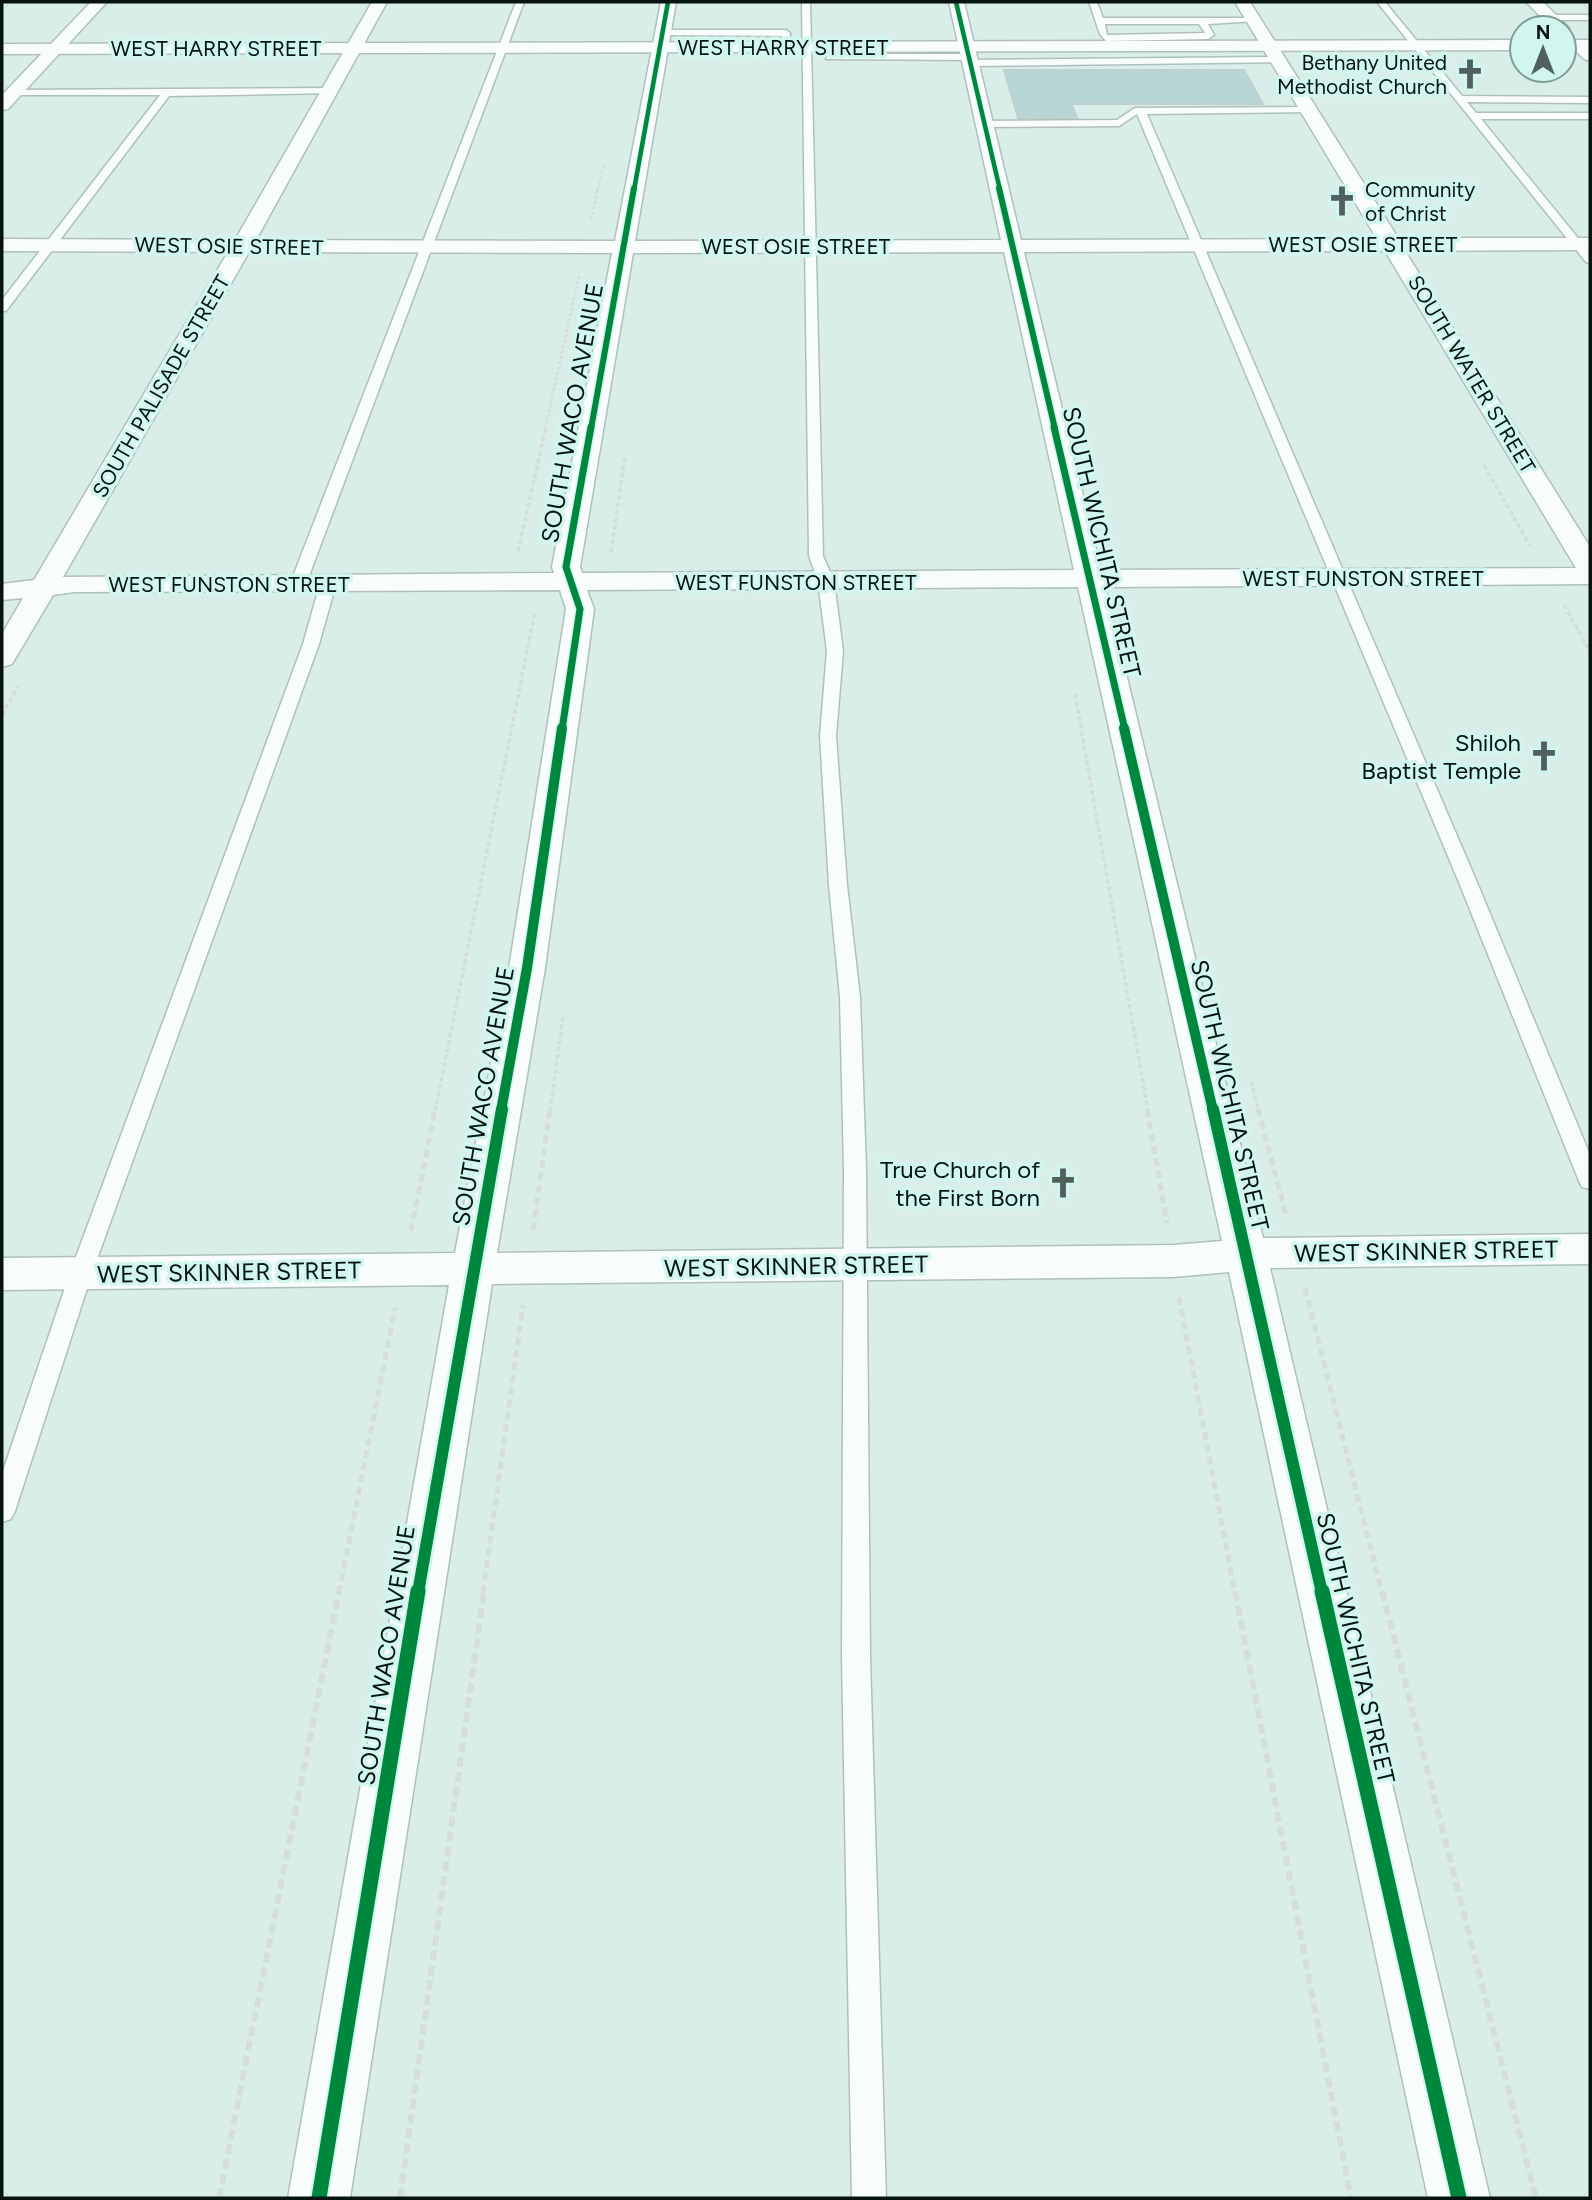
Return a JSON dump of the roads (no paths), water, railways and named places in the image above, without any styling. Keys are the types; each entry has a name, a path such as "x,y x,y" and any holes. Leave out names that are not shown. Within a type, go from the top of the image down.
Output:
{"street":[{"path":"2,106 99,2"},
{"name":"SOUTH PALISADE STREET","path":"2,658 242,246 379,2"},
{"name":"SOUTH WICHITA STREET","path":"956,2 1246,1254 1459,2198"},
{"name":"SOUTH WATER STREET","path":"1242,2 1590,568"},
{"name":"WEST HARRY STREET","path":"2,49 503,48 664,27 709,40 870,52 969,55 1107,42 1263,38 1416,45 1508,45"},
{"name":"SOUTH WACO AVENUE","path":"318,2198 527,968 580,609 566,567 603,247 664,27"},
{"name":"WEST OSIE STREET","path":"2,245 603,247 1583,244"},
{"name":"WEST FUNSTON STREET","path":"2,592 75,584 1590,576"},
{"name":"WEST SKINNER STREET","path":"2,1274 1173,1261 1246,1254 1590,1249"}],"lane":[{"path":"298,584 520,2"},
{"path":"806,2 811,201 809,246 814,319 816,556 826,582 835,651 828,736 838,885 850,996 855,1169 853,1265 856,1657 869,2198"},
{"path":"1093,2 1107,42 1201,37 1208,36 1209,32"},
{"path":"1381,2 1481,126 1583,244 1590,260"},
{"path":"1099,21 1202,21 1263,38"},
{"path":"1202,21 1209,32"},
{"path":"1209,32 1220,33"},
{"path":"969,55 1263,38"},
{"path":"829,57 870,52"},
{"path":"14,92 331,91"},
{"path":"2,307 166,93 178,92"},
{"path":"1459,99 1590,101"},
{"path":"986,124 1119,123 1135,111 1310,110"},
{"path":"1141,111 1340,578 1590,1181"},
{"path":"1473,116 1590,116"},
{"path":"1481,126 1590,126"},
{"path":"2,1511 81,1273 163,1054 276,730 311,644 328,584"}],"place":[{"name":"Bethany United Methodist Church","path":"1470,74"},
{"name":"Community of Christ","path":"1342,201"},
{"name":"Shiloh Baptist Temple","path":"1544,756"},
{"name":"True Church of the First Born","path":"1063,1183"}]}
